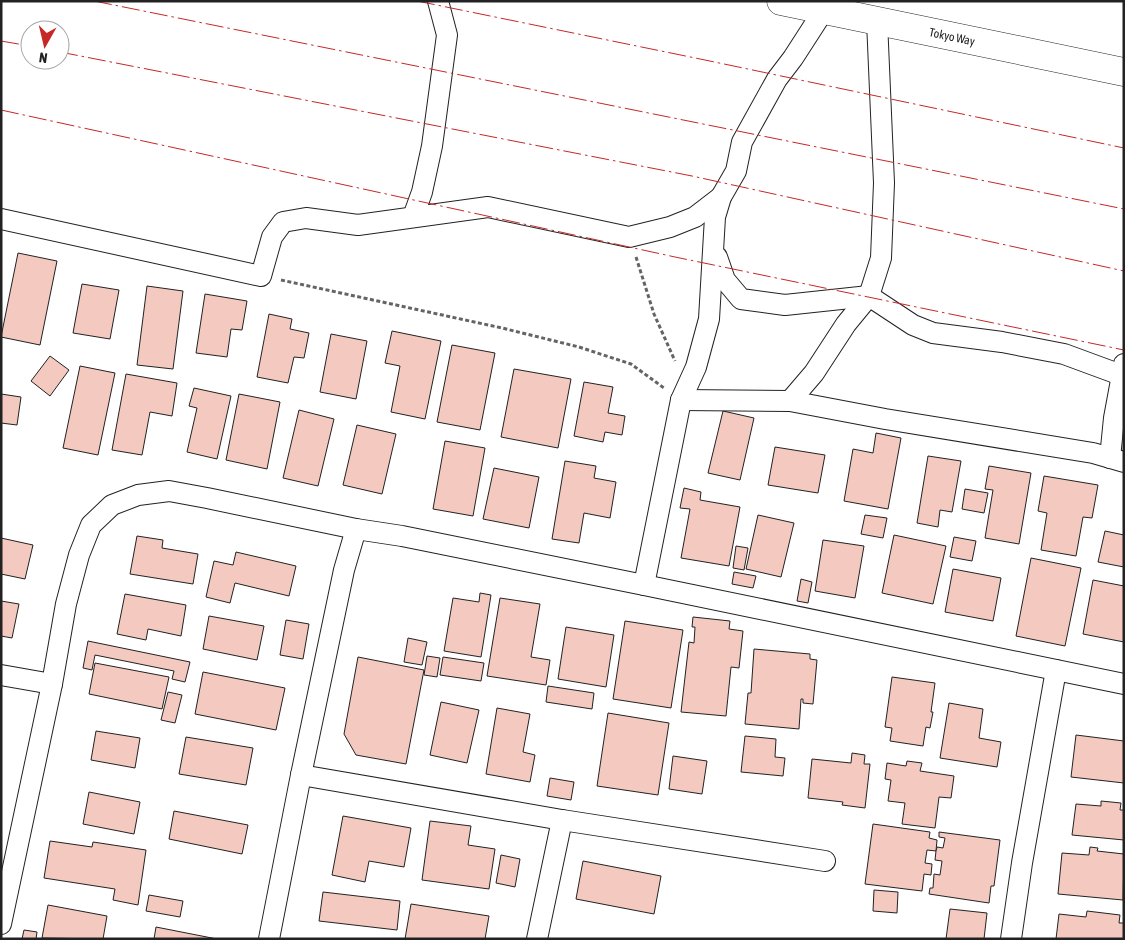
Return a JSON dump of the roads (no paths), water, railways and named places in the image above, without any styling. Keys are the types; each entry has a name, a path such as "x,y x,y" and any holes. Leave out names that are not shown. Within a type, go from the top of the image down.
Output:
{"main road":[{"name":"Tokyo Way","path":"781,1 824,10 863,13 1124,72"}],"street":[{"path":"413,218 422,192 432,146 447,35 438,1"},
{"path":"644,584 684,394 696,367 709,319 715,216 721,197 736,171 742,142 778,79 794,58 824,10"},
{"path":"790,401 814,373 846,324 869,296 880,258 884,183 863,13"},
{"path":"1,220 260,276 272,237 284,222 306,218 358,225 488,207 629,237 670,227 695,217 721,197"},
{"path":"684,394 790,401 885,419 1092,453 1117,460 1122,370 1064,354 1002,342 933,333 913,325 869,296 785,305 741,298 726,280 714,248"},
{"path":"1,924 52,684 66,604 79,555 91,525 112,505 138,495 169,491 644,584 1124,684"},
{"path":"269,939 300,775 344,570 356,529"},
{"path":"1011,939 1022,863 1056,670"},
{"path":"1,676 52,684"},
{"path":"300,775 562,820 825,861"},
{"path":"537,939 562,820"}]}
